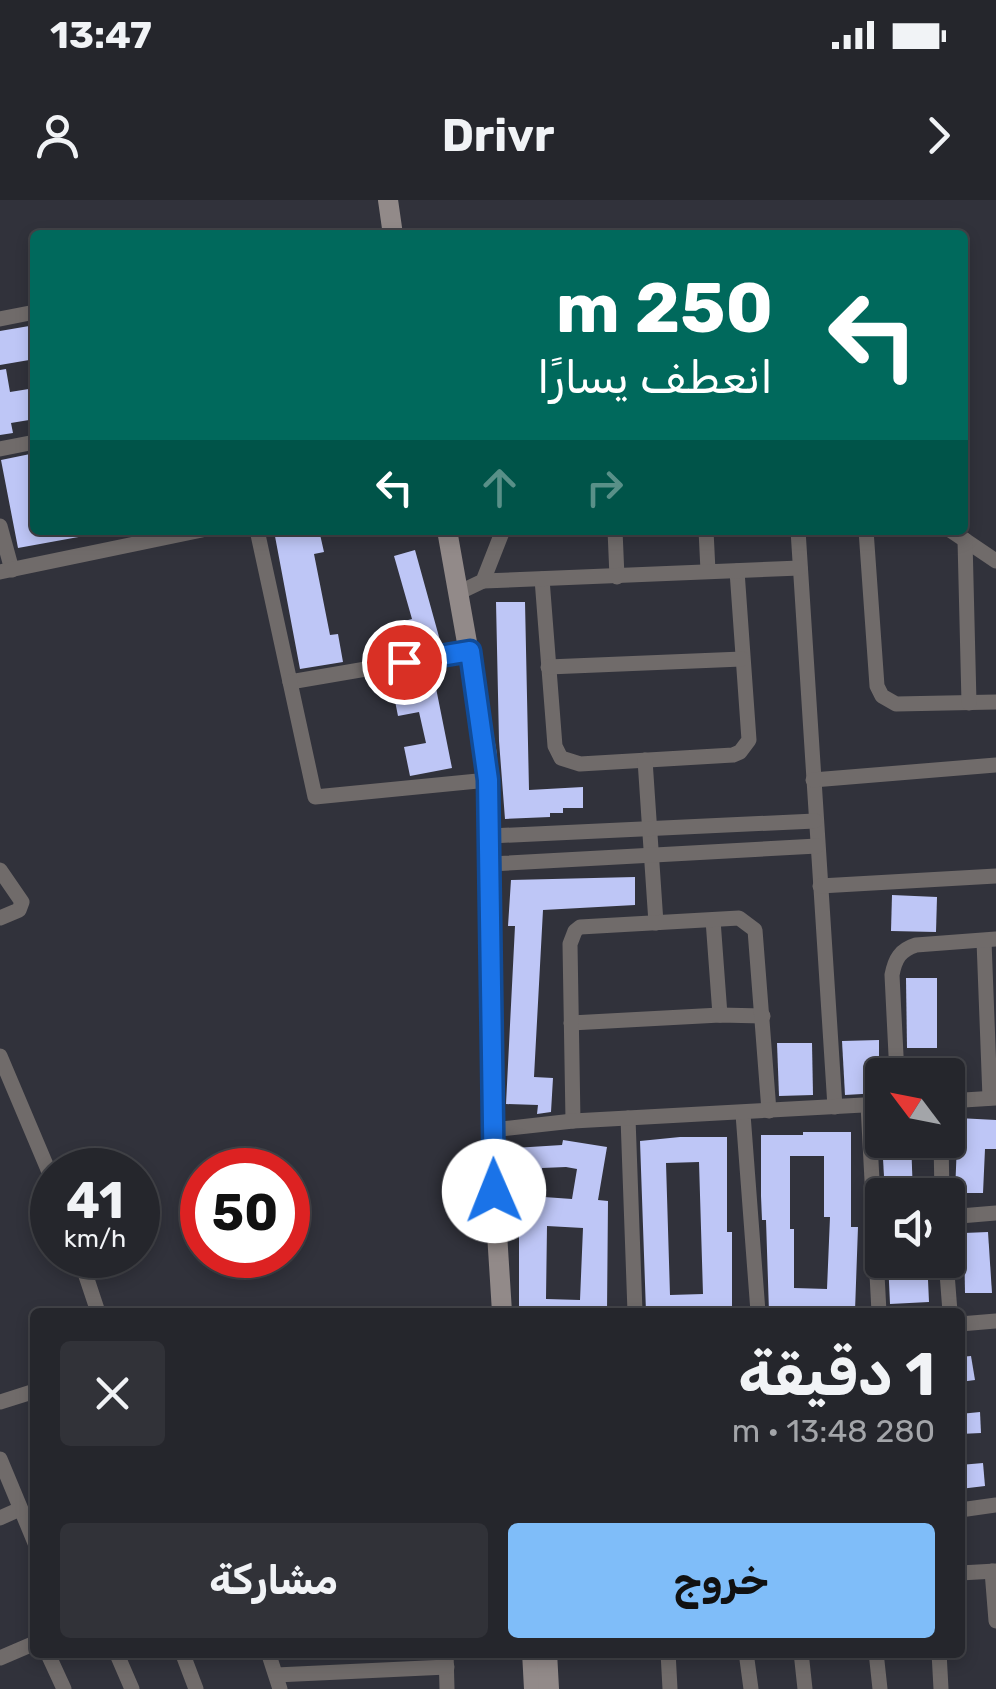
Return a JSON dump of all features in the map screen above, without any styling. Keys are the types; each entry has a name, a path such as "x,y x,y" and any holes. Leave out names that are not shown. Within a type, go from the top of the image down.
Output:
{"main road":[{"path":"388,200 392,230"},
{"path":"449,535 488,780 492,1130 502,1308"},
{"path":"532,1658 534,1689"},
{"path":"548,1658 549,1689"}],"street":[{"path":"0,319 30,313"},
{"path":"0,449 30,443"},
{"path":"0,526 6,571 178,535"},
{"path":"258,535 315,796 488,780"},
{"path":"483,581 502,535"},
{"path":"615,535 617,577"},
{"path":"706,535 708,571"},
{"path":"798,535 835,1106"},
{"path":"866,535 877,686 882,696 896,704 996,702"},
{"path":"957,535 969,704"},
{"path":"957,535 996,562"},
{"path":"460,592 483,581 800,568"},
{"path":"542,579 555,746 562,758 580,764 733,754 745,748 749,740 736,571"},
{"path":"290,682 470,651"},
{"path":"548,667 742,660"},
{"path":"646,760 656,923"},
{"path":"812,780 996,765"},
{"path":"490,836 815,821"},
{"path":"490,864 816,846"},
{"path":"0,870 22,902 19,910 0,918"},
{"path":"820,886 996,876"},
{"path":"573,1121 570,944 575,930 739,918 755,930 768,1110"},
{"path":"713,920 720,1014"},
{"path":"897,1058 892,974 895,960 916,945 990,940 993,1098 965,1100"},
{"path":"571,1023 720,1014 762,1016"},
{"path":"0,1056 39,1148"},
{"path":"492,1130 573,1121 865,1105"},
{"path":"743,1114 758,1308"},
{"path":"628,1118 635,1308"},
{"path":"876,1158 879,1308"},
{"path":"965,1216 996,1214"},
{"path":"87,1278 97,1308"},
{"path":"947,1278 950,1308"},
{"path":"965,1324 996,1322"},
{"path":"0,1402 30,1393"},
{"path":"0,1459 30,1531"},
{"path":"965,1509 996,1505"},
{"path":"0,1518 20,1509"},
{"path":"965,1573 994,1571 996,1620"},
{"path":"0,1658 30,1645"},
{"path":"51,1658 64,1689"},
{"path":"119,1658 132,1689"},
{"path":"184,1658 196,1689"},
{"path":"270,1658 278,1682 446,1660 447,1689"},
{"path":"668,1658 670,1689"},
{"path":"747,1658 750,1689"},
{"path":"802,1658 806,1689"},
{"path":"877,1658 880,1689"},
{"path":"939,1658 941,1689"}],"building":[{"path":"30,326 30,360 0,365 0,331"},
{"path":"6,369 10,392 30,389 30,420 11,423 13,433 0,435 0,370"},
{"path":"30,454 30,535 84,536 18,548 1,460"},
{"path":"275,535 320,535 324,552 314,554 330,635 338,634 343,662 300,669"},
{"path":"415,550 441,644 396,652 389,625 412,619 394,556"},
{"path":"496,602 525,602 529,790 583,787 583,808 563,808 563,813 550,813 550,817 505,819"},
{"path":"434,678 452,768 410,776 404,747 426,743 419,712 398,716 392,686"},
{"path":"635,877 635,905 543,910 534,1077 553,1078 551,1112 537,1114 538,1105 506,1104 515,926 508,926 511,880"},
{"path":"892,895 937,897 936,932 891,931"},
{"path":"906,978 937,978 937,1048 907,1048"},
{"path":"879,1040 879,1058 865,1058 865,1094 845,1095 842,1041"},
{"path":"777,1043 812,1043 813,1095 779,1096"},
{"path":"965,1118 996,1120 996,1149 985,1149 983,1193 965,1193 965,1178 956,1178 956,1158 965,1158"},
{"path":"851,1132 851,1227 858,1227 855,1308 769,1308 761,1135","holes":["790,1156 824,1156 824,1217 830,1217 827,1289 794,1288"]},
{"path":"727,1137 732,1308 646,1308 640,1141","holes":["699,1162 703,1294 670,1295 666,1163"]},
{"path":"563,1140 607,1147 598,1200 608,1201 607,1308 519,1308 514,1148 562,1145","holes":["542,1168 577,1169 572,1199 544,1197","547,1226 583,1228 580,1300 546,1299"]},
{"path":"883,1158 912,1158 912,1178 884,1178"},
{"path":"988,1232 992,1293 965,1293 965,1233"},
{"path":"889,1278 928,1280 929,1302 890,1304"},
{"path":"971,1356 975,1380 965,1381 965,1357"},
{"path":"980,1412 981,1433 965,1434 965,1414"},
{"path":"983,1463 985,1486 965,1488 965,1465"}],"route":[{"path":"404,662 470,651 487,755 494,1191"}]}
